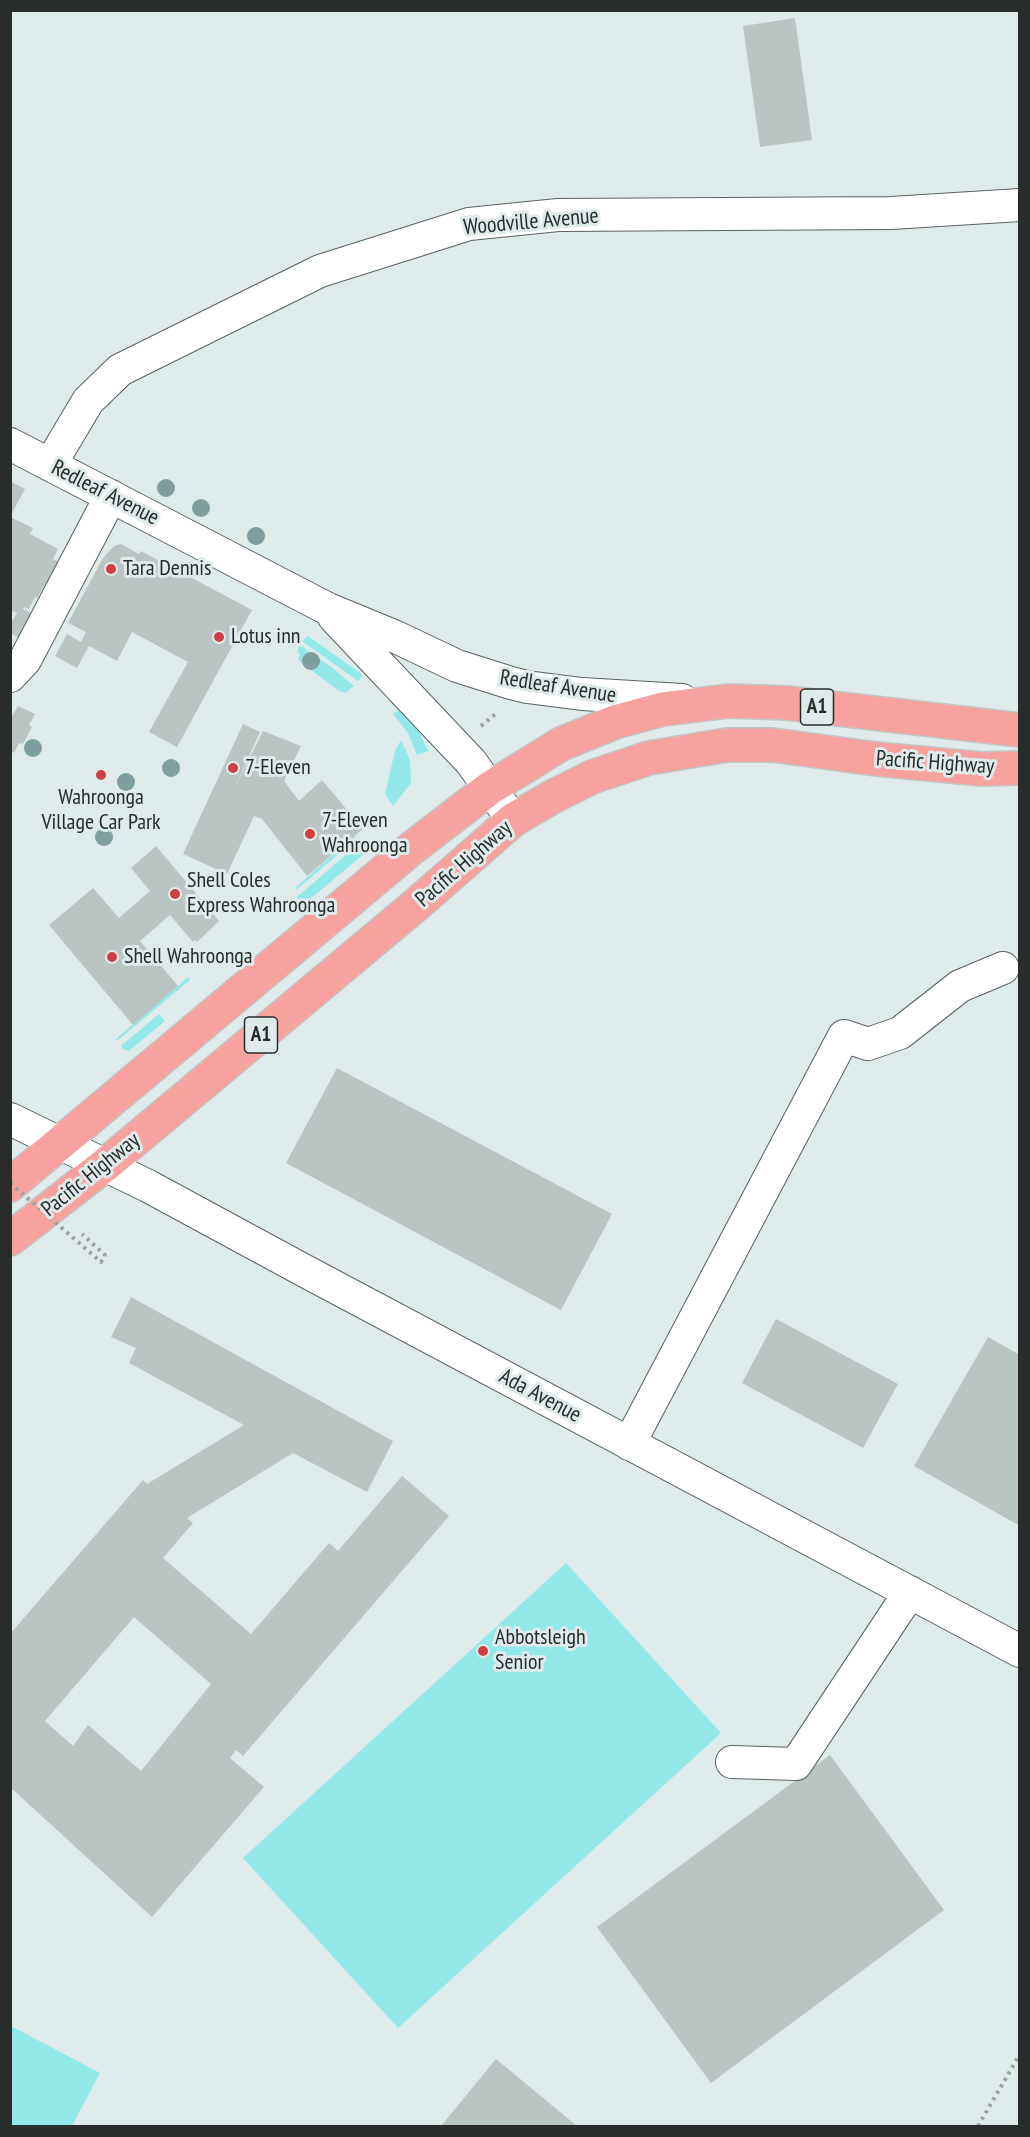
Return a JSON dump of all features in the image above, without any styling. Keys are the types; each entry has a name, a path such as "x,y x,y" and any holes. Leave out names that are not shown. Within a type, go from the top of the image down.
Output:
{"highway":[{"name":"Pacific Highway","path":"10,1184 411,849 490,788 561,744 615,722 663,709 729,700 787,703 1020,730"},
{"name":"Pacific Highway","path":"10,1239 105,1165 408,912 513,820 592,777 649,759 727,745 773,745 876,759 982,769 1020,768"}],"street":[{"name":"Woodville Avenue","path":"50,465 88,401 120,370 320,271 469,224 558,215 891,213 1020,205"},
{"name":"Redleaf Avenue","path":"10,444 328,609 396,637 457,666 511,684 582,694 626,698 729,700"},
{"path":"10,676 25,660 111,496"},
{"name":"Redleaf Avenue","path":"328,609 471,762 513,820"},
{"path":"629,1444 843,1036 868,1044 900,1033 960,986 1003,968"},
{"name":"Ada Avenue","path":"10,1119 148,1186 1020,1651"},
{"path":"732,1762 796,1764 910,1592"}],"path":[{"path":"480,727 506,705"},
{"path":"10,1184 101,1262 105,1255 83,1235"},
{"path":"978,2127 1020,2054"}],"shaded area":[{"path":"308,636 363,675 358,681 302,641"},
{"path":"300,645 354,686 346,693 339,691 298,660 300,654 297,652"},
{"path":"401,708 415,725 429,751 417,755 408,733 393,714"},
{"path":"401,740 410,760 411,783 393,806 385,794 395,751"},
{"path":"354,836 356,839 296,890 295,888"},
{"path":"363,845 366,848 365,853 309,900 299,902 297,897 354,848 356,850"},
{"path":"188,977 190,980 117,1041 116,1039"},
{"path":"159,1014 165,1021 129,1051 123,1049 121,1046"},
{"path":"566,1563 721,1733 398,2028 243,1858"},
{"path":"11,2026 100,2073 72,2126 11,2126"}],"building":[{"path":"795,18 812,140 760,147 743,26"},
{"path":"10,481 25,489 10,517"},
{"path":"10,517 33,528 30,534 58,549 53,559 65,565 52,588 45,584 29,609 24,607 23,609 35,615 24,640 10,633 10,625 17,613 10,610"},
{"path":"121,544 139,554 141,551 252,610 177,747 149,732 188,662 132,632 117,661 89,646 77,668 55,656 67,634 81,642 86,632 68,623 103,558 114,546"},
{"path":"18,706 35,714 29,725 32,727 23,744 19,743 14,753 10,751 10,720"},
{"path":"243,724 260,732 234,789 263,731 301,746 284,781 299,801 322,780 363,829 307,876 262,819 254,816 227,874 183,854"},
{"path":"156,846 219,921 197,942 195,940 193,942 170,915 140,941 178,986 133,1025 49,925 93,888 119,918 150,891 131,868"},
{"path":"337,1068 612,1214 561,1310 286,1163"},
{"path":"131,1297 393,1441 367,1492 293,1453 187,1518 193,1523 163,1558 251,1634 329,1543 338,1551 402,1476 449,1516 243,1756 236,1750 230,1758 264,1787 152,1917 10,1787 10,1634 143,1480 147,1484 244,1425 129,1363 136,1348 111,1337","holes":["134,1617 211,1684 141,1771 88,1725 73,1746 45,1721"]},
{"path":"776,1319 898,1384 863,1448 742,1383"},
{"path":"988,1337 1020,1355 1020,1526 914,1466"},
{"path":"830,1755 944,1910 711,2083 597,1927"},
{"path":"496,2059 577,2126 441,2126"}],"place":[{"name":"Tara Dennis","path":"111,569"},
{"name":"Lotus inn","path":"219,637"},
{"name":"7-Eleven","path":"233,768"},
{"name":"Wahroonga Village Car Park","path":"101,775"},
{"name":"7-Eleven Wahroonga","path":"310,834"},
{"name":"Shell Coles Express Wahroonga","path":"175,894"},
{"name":"Shell Wahroonga","path":"112,957"},
{"name":"Abbotsleigh Senior","path":"483,1651"}]}
